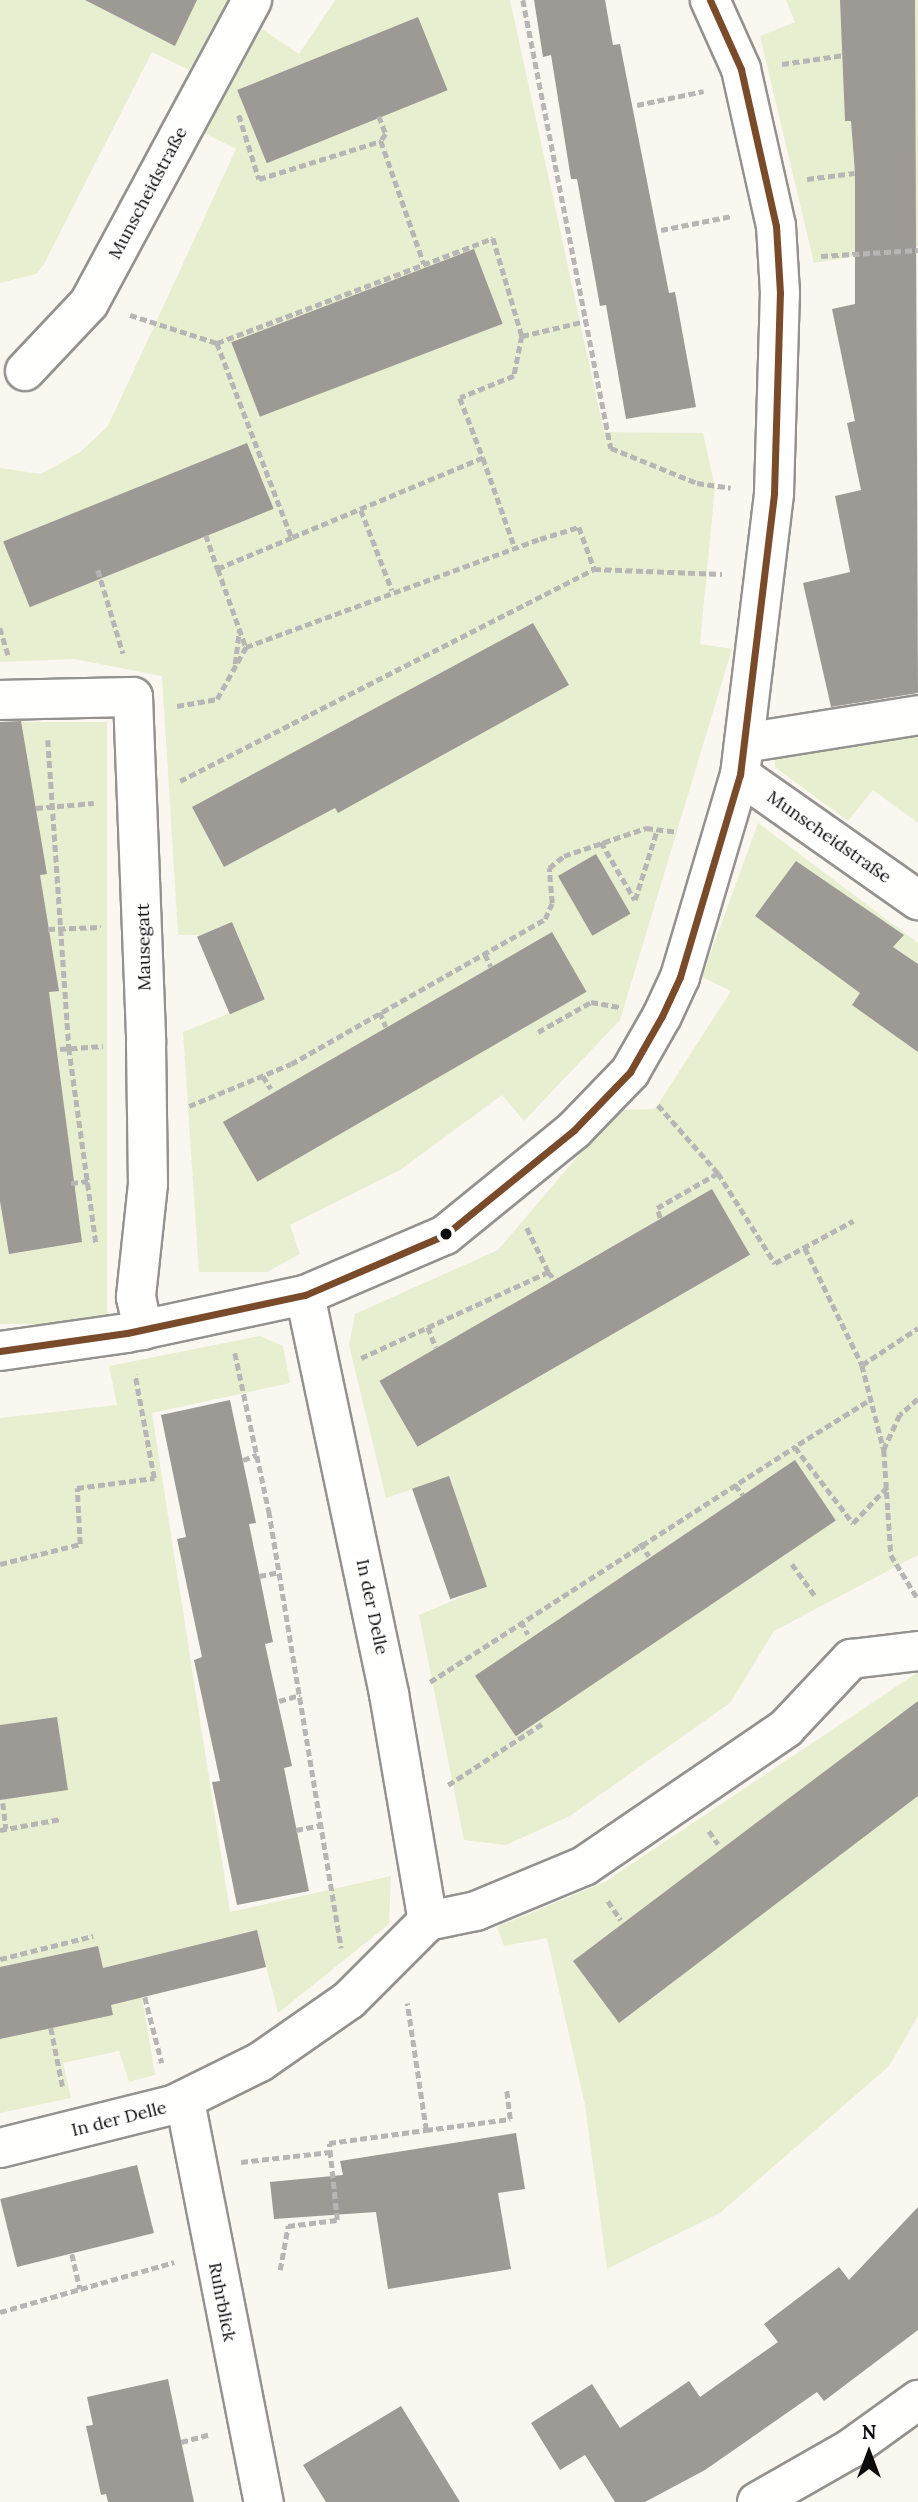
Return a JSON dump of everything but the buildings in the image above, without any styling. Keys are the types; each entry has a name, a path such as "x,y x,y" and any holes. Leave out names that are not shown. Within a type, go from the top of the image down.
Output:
{"street":[{"name":"Munscheidstraße","path":"24,371 89,303 252,0"},
{"path":"0,1351 135,1332 226,1315 305,1295 444,1235 553,1152 629,1072 662,1016 680,977 742,759 768,578 774,494 778,258 773,209 743,76 710,0"},
{"path":"0,700 133,696"},
{"name":"Mausegatt","path":"133,696 148,1184 135,1332"},
{"path":"742,759 918,715"},
{"name":"Munscheidstraße","path":"742,759 918,900"},
{"name":"In der Delle","path":"0,2148 179,2103 297,2041 349,2000 399,1953 428,1921 389,1694 320,1377 305,1295"},
{"path":"428,1921 476,1911 584,1866 786,1728 851,1659 918,1651"},
{"name":"Ruhrblick","path":"179,2103 200,2167 212,2251 264,2502"},
{"path":"757,2502 850,2449 918,2400"}],"path":[{"path":"523,0 611,448 697,483 774,494"},
{"path":"637,105 743,76 844,55"},
{"path":"221,58 259,178 381,141 386,134 379,116"},
{"path":"381,141 424,264"},
{"path":"661,230 773,209"},
{"path":"89,303 217,343 493,238 522,336 514,376 460,398 515,548"},
{"path":"778,258 918,250"},
{"path":"522,336 586,321"},
{"path":"217,343 292,538"},
{"path":"218,569 482,458"},
{"path":"361,510 392,590"},
{"path":"98,570 133,696 181,707 217,699 246,647 392,590 515,548 579,527 594,569"},
{"path":"206,535 246,647"},
{"path":"138,798 594,569 768,578"},
{"path":"235,666 239,630"},
{"path":"44,697 64,929 69,1048 98,1259"},
{"path":"36,808 55,807"},
{"path":"601,842 635,900 657,830"},
{"path":"147,1114 201,1104 263,1076 545,919 552,904 549,868 564,856 601,842 657,830 720,838"},
{"path":"48,929 64,929"},
{"path":"485,954 491,967"},
{"path":"538,1032 592,1002 662,1016"},
{"path":"380,1012 386,1027"},
{"path":"60,1049 69,1048"},
{"path":"263,1076 271,1089"},
{"path":"665,1113 719,1173 775,1263 853,1222"},
{"path":"660,1218 657,1209 719,1173"},
{"path":"71,1183 89,1181"},
{"path":"320,1377 548,1272 506,1186"},
{"path":"805,1248 862,1365 867,1402 884,1450 891,1555 918,1599"},
{"path":"548,1272 554,1279"},
{"path":"226,1315 279,1572 349,2000"},
{"path":"428,1327 436,1348"},
{"path":"862,1365 918,1328"},
{"path":"0,1564 80,1544 77,1488 154,1478 135,1332"},
{"path":"884,1450 900,1415 918,1399"},
{"path":"389,1694 427,1684 640,1543 867,1402"},
{"path":"794,1447 853,1523 887,1487"},
{"path":"243,1460 257,1455"},
{"path":"735,1485 743,1495"},
{"path":"640,1543 649,1556"},
{"path":"792,1564 815,1596"},
{"path":"260,1576 279,1572"},
{"path":"521,1621 528,1634"},
{"path":"278,1701 300,1695"},
{"path":"410,1807 542,1724"},
{"path":"3,1803 3,1830 61,1819"},
{"path":"296,1830 321,1825"},
{"path":"0,1959 93,1936"},
{"path":"399,1953 426,2130"},
{"path":"145,1997 179,2103"},
{"path":"51,2028 72,2130"},
{"path":"280,2270 288,2225 337,2220 329,2143 510,2119 506,2088"},
{"path":"200,2167 330,2152"},
{"path":"0,2312 212,2251"},
{"path":"72,2254 80,2289"}],"green space":[{"path":"0,0 228,0 189,70 152,52 44,264 36,274 0,283"},
{"path":"335,0 510,0 604,432 703,433 715,487 700,644 732,649 620,1020 524,1121 502,1095 400,1170 290,1225 300,1254 267,1272 199,1272 183,1032 265,999 232,923 203,935 178,935 162,676 74,659 0,662 0,468 41,474 80,452 108,426 236,149 204,133 262,29 299,54"},
{"path":"786,0 918,0 918,246 814,263 760,36 795,22"},
{"path":"0,722 107,722 107,1324 0,1324"},
{"path":"918,728 918,823 873,790 848,821 775,767 775,754"},
{"path":"758,823 918,943 918,1555 774,1631 730,1703 570,1816 506,1845 464,1840 419,1615 487,1586 449,1477 386,1498 349,1345 355,1314 498,1250 617,1110 655,1109 731,991 702,977"},
{"path":"260,1336 283,1346 290,1383 152,1413 230,1912 391,1876 389,1924 278,2013 257,1930 136,1960 155,2075 129,2082 119,2051 63,2063 71,2098 0,2113 0,1418 117,1405 109,1366"},
{"path":"918,1672 918,2016 889,2066 720,2213 607,2269 585,2105 547,1938 504,1946 497,1927 605,1882"}],"transit line":[{"path":"0,1351 127,1333 305,1295 445,1235 574,1130 630,1072 662,1016 680,977 740,775 774,493 780,293 776,226 741,69 710,0"}]}
